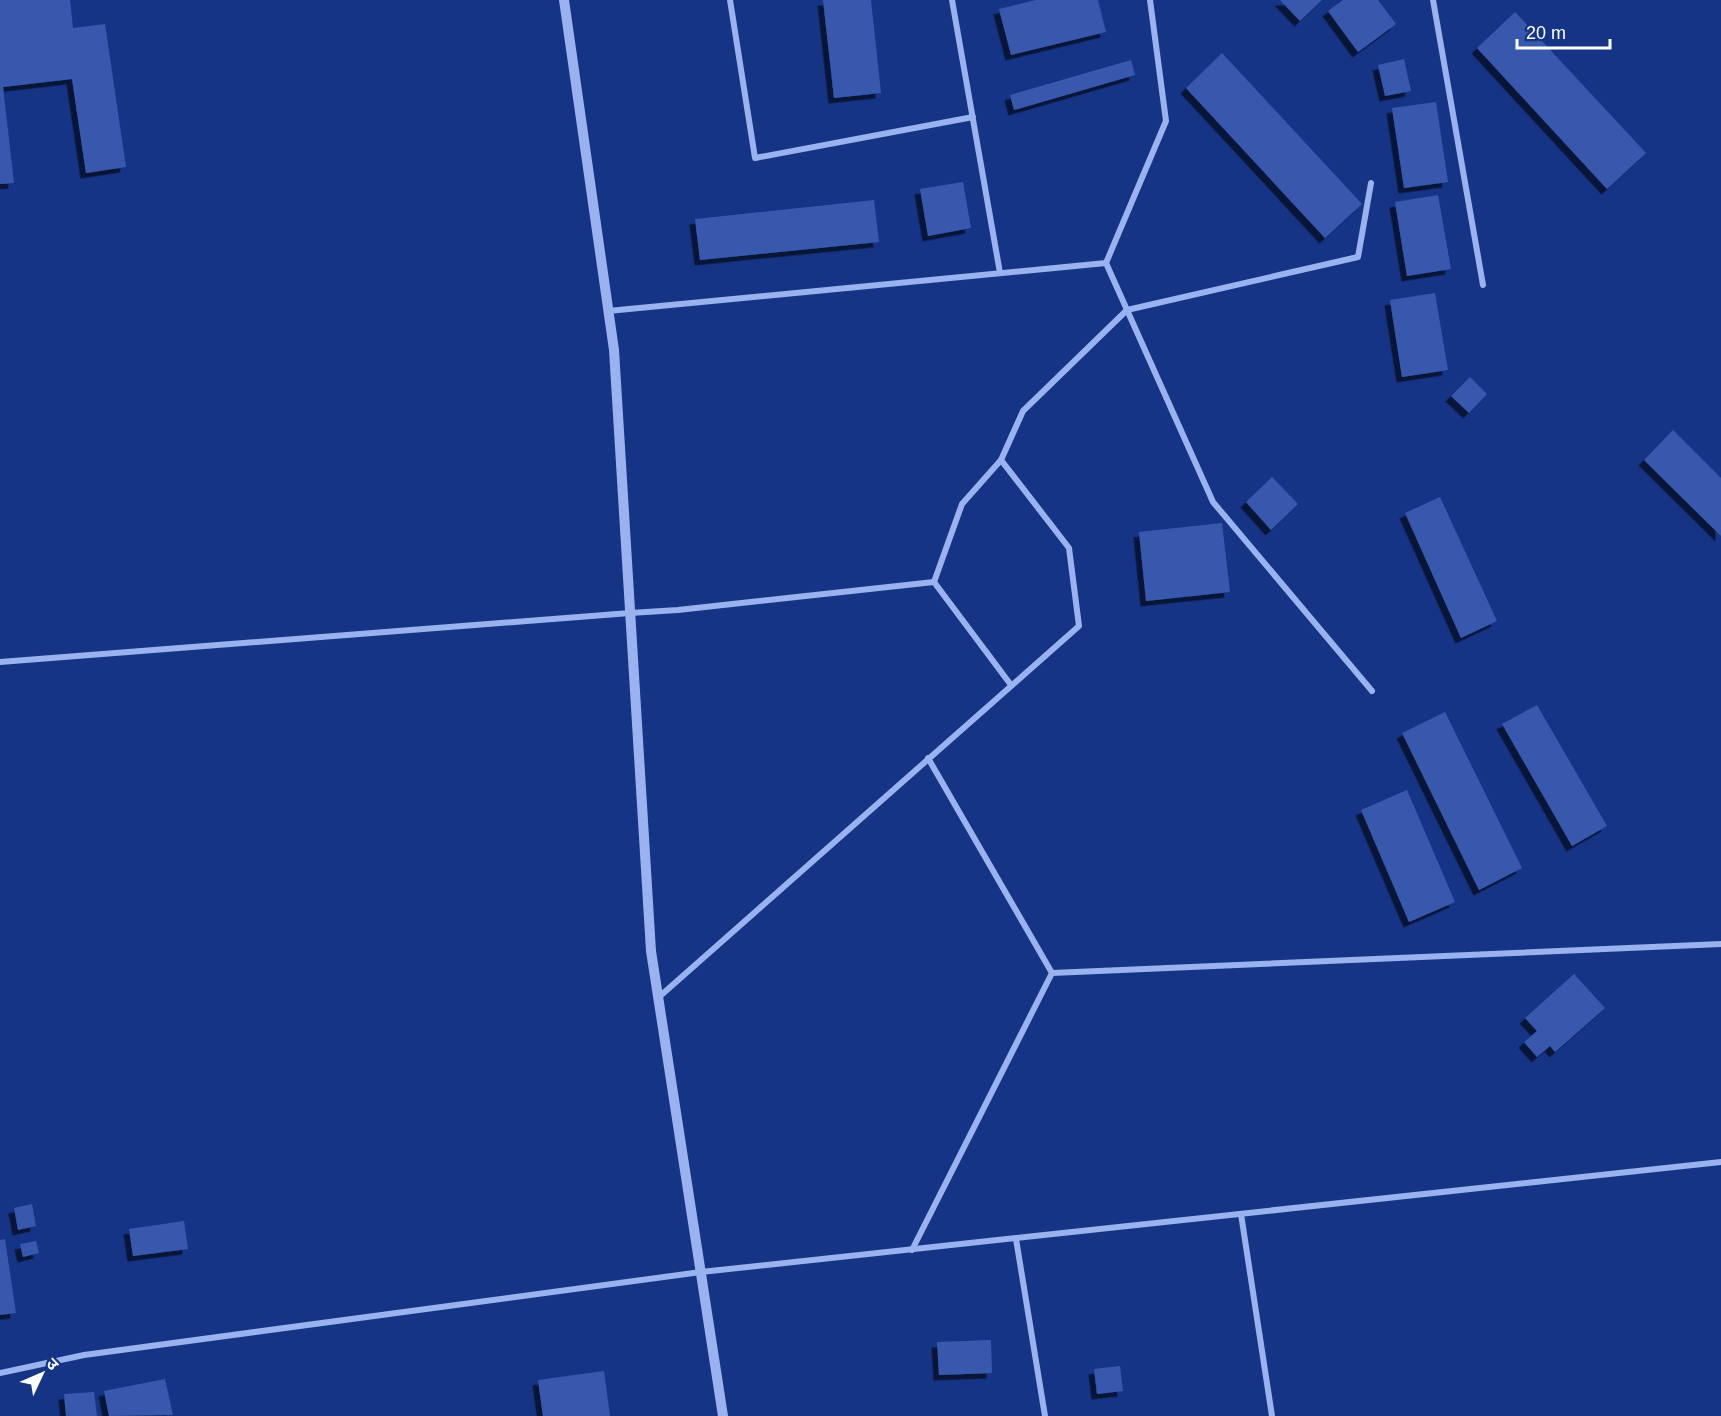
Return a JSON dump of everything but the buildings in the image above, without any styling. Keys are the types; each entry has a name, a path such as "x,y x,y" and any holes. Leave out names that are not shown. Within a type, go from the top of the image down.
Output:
{"street":[{"path":"564,0 614,350 651,951 723,1416"},
{"path":"730,0 755,158 973,117"},
{"path":"952,0 1000,273"},
{"path":"1150,0 1166,121 1106,263 1213,502 1372,691"},
{"path":"1433,0 1483,285"},
{"path":"934,582 962,504 1001,460 1023,411 1127,309 1358,257 1371,183"},
{"path":"608,311 1106,263"},
{"path":"658,998 1078,626 1069,548 1001,460"},
{"path":"0,662 678,610 934,582"},
{"path":"934,582 1011,685"},
{"path":"928,758 1052,973"},
{"path":"1052,973 1721,944"},
{"path":"912,1250 1052,973"},
{"path":"0,1373 84,1355 701,1272 1721,1162"},
{"path":"1240,1214 1272,1416"},
{"path":"1016,1239 1046,1416"}]}
